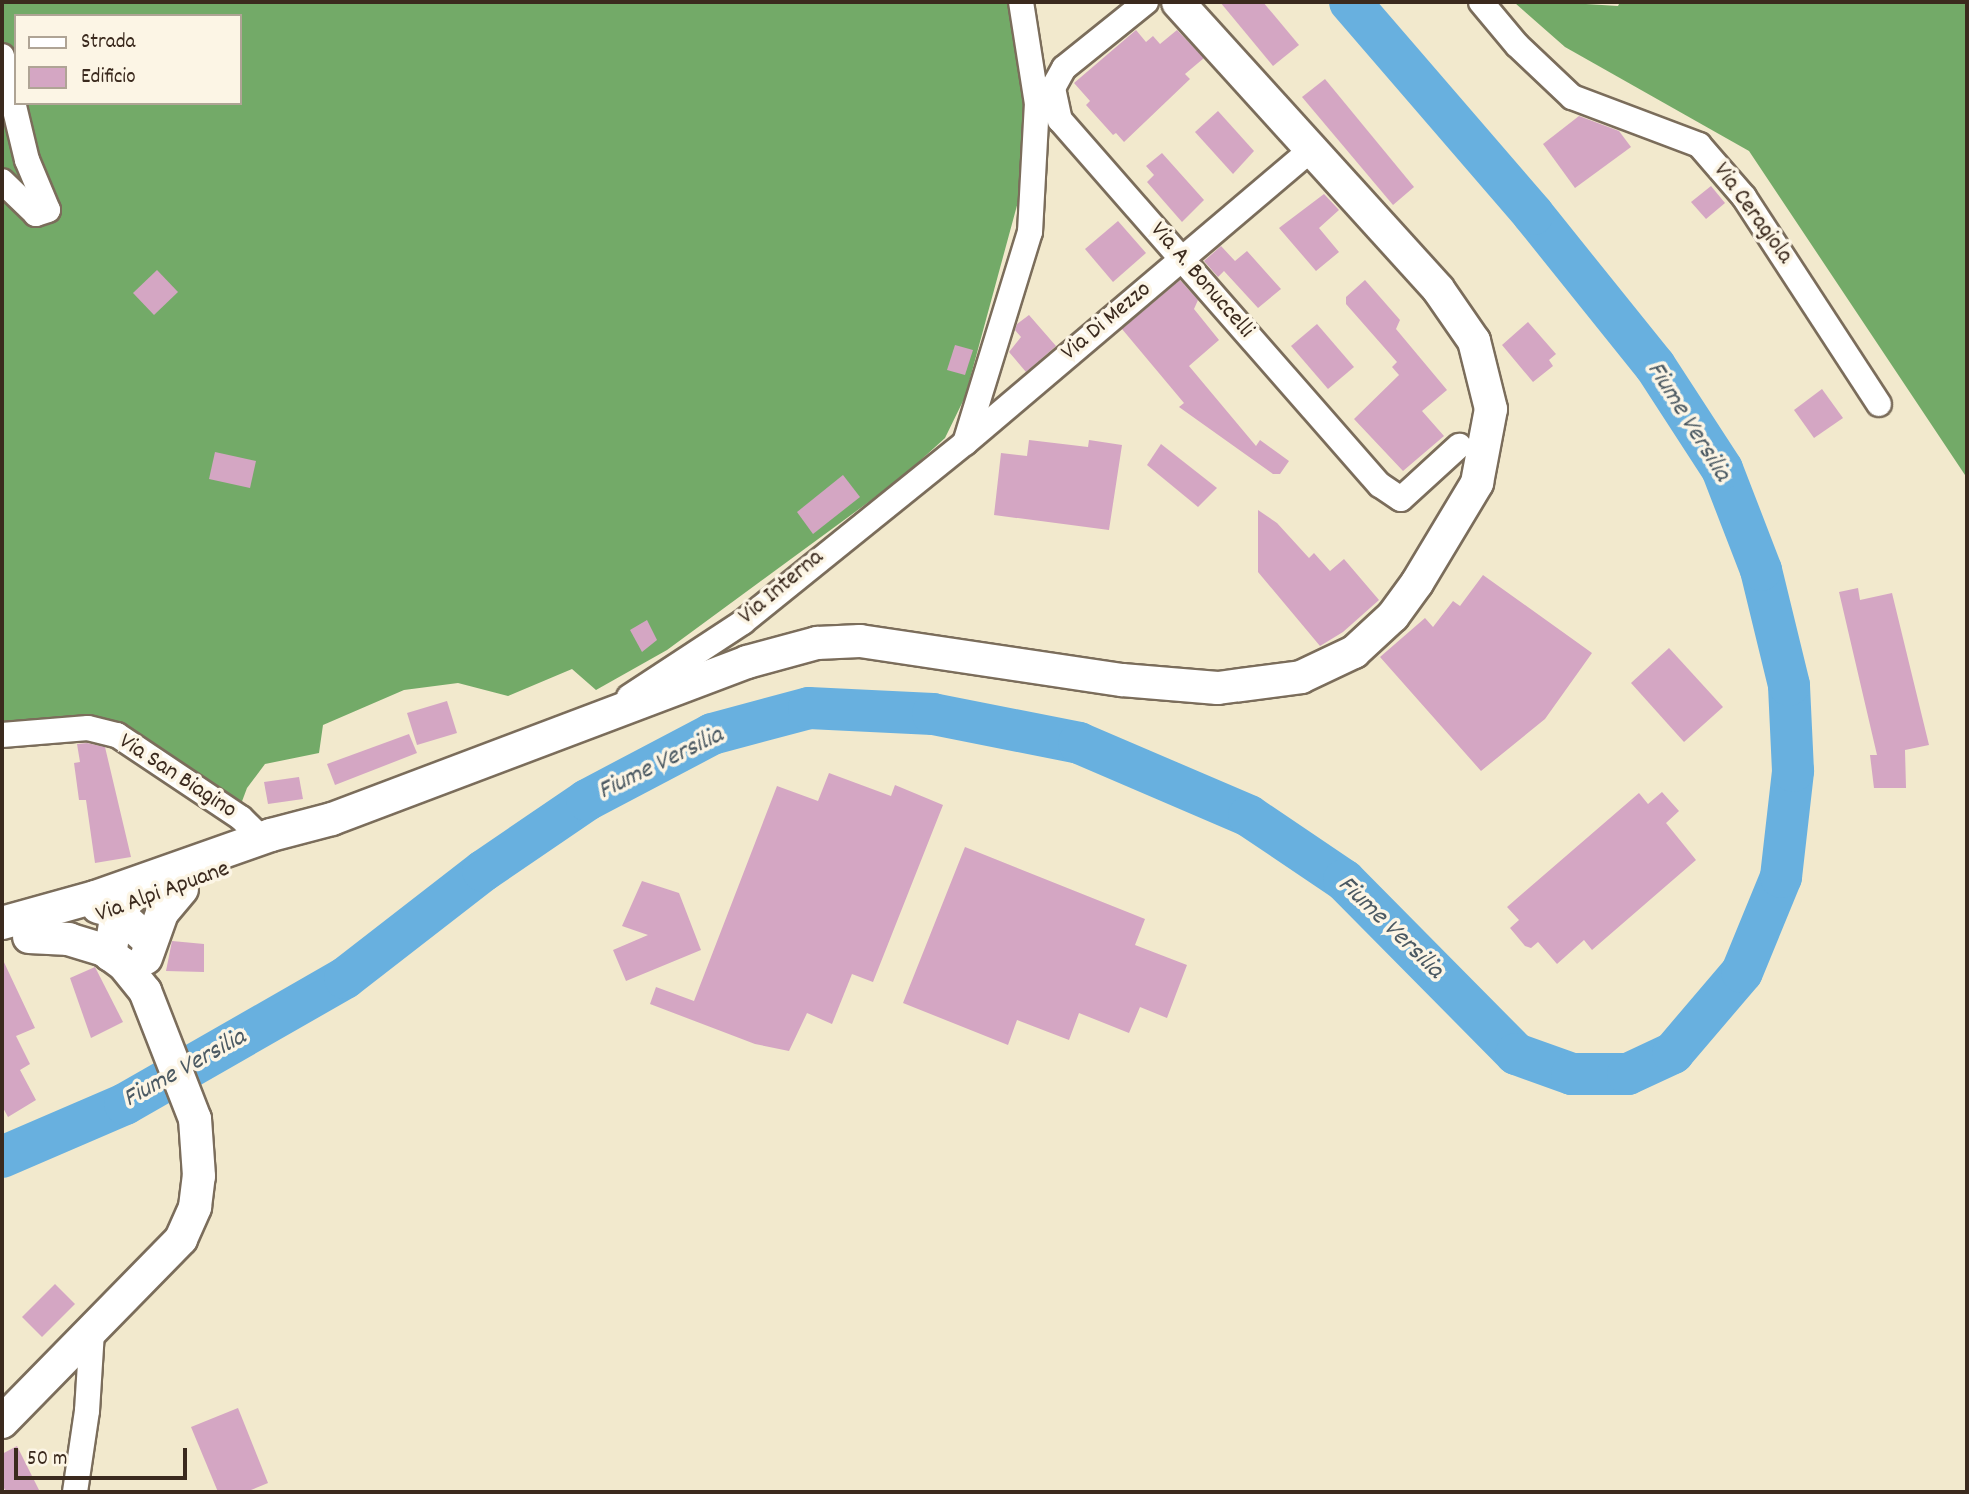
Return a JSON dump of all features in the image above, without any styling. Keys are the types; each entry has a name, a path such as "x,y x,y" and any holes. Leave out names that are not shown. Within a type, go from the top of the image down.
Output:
{"main road":[{"path":"110,903 209,857 261,838 315,823 747,662 817,643 860,641 1122,680 1218,688 1301,677 1354,652 1393,616 1464,510 1476,484 1491,409 1474,341 1438,289 1178,2"},
{"name":"Via Alpi Apuane","path":"11,931 110,903 182,889 266,855 315,823"},
{"path":"150,1004 149,942 162,913 182,889"},
{"path":"110,903 149,942"},
{"path":"110,903 110,955"},
{"path":"2,1422 181,1239 195,1207 199,1148 187,1099 150,1004 110,955 81,941 11,931"}],"street":[{"path":"965,443 1030,232 1037,104 1021,2"},
{"name":"Via A. Bonuccelli","path":"1146,2 1064,68 1053,88 1059,120 1380,485 1401,499 1459,446"},
{"name":"Via Ceragiola","path":"1481,2 1517,45 1572,97 1699,145 1745,197 1879,404"},
{"path":"2,56 27,160 48,210 36,214 2,181"},
{"name":"Via Di Mezzo","path":"965,443 1313,148"},
{"name":"Via Interna","path":"590,722 743,622 965,443"},
{"name":"Via San Biagino","path":"2,735 88,728 117,735 241,818 261,838"},
{"path":"75,1492 87,1411 92,1332"}],"green space":[{"path":"2,2 1011,2 1026,92 1022,187 965,397 945,438 900,479 667,650 596,690 572,669 508,696 458,683 404,690 323,725 319,753 265,764 247,788 235,820 103,737 2,745"},
{"path":"1554,2 1618,6 1620,2 1967,2 1967,478 1749,151 1565,47 1515,3"}],"building":[{"path":"1220,2 1263,2 1299,45 1273,66"},
{"path":"1136,30 1146,42 1153,36 1160,44 1177,30 1204,58 1185,74 1190,79 1124,142 1116,133 1113,135 1086,105 1090,101 1074,83"},
{"path":"1325,79 1414,187 1393,205 1302,97"},
{"path":"1218,111 1254,151 1233,174 1195,132"},
{"path":"1579,116 1619,131 1631,147 1575,188 1543,144"},
{"path":"1162,153 1204,200 1182,222 1147,182 1154,175 1146,166"},
{"path":"1711,186 1725,203 1706,219 1691,202"},
{"path":"1324,194 1339,210 1319,228 1339,252 1316,271 1279,228"},
{"path":"1118,221 1146,253 1113,282 1085,249"},
{"path":"1221,246 1235,261 1247,251 1281,289 1258,308 1224,271 1218,277 1204,261"},
{"path":"157,270 178,292 154,315 133,293"},
{"path":"1180,280 1198,300 1194,309 1219,340 1189,366 1256,446 1260,440 1289,461 1280,474 1273,474 1179,407 1184,403 1122,329"},
{"path":"1365,280 1400,320 1396,329 1447,390 1422,411 1444,436 1403,471 1354,419 1399,375 1392,367 1397,362 1346,304 1346,297"},
{"path":"1029,315 1056,346 1026,372 1009,352 1021,337 1015,330 1017,324"},
{"path":"1528,322 1556,354 1549,360 1553,366 1533,382 1502,345"},
{"path":"1317,324 1354,367 1328,389 1291,346"},
{"path":"955,345 973,350 965,375 947,370"},
{"path":"1822,389 1843,418 1814,438 1794,410"},
{"path":"1029,440 1088,447 1089,440 1122,445 1109,530 994,515 1001,453 1027,456"},
{"path":"1161,444 1217,488 1198,507 1147,465"},
{"path":"215,452 256,461 250,488 209,479"},
{"path":"843,475 860,497 813,534 797,512"},
{"path":"1258,510 1277,523 1309,558 1314,553 1330,571 1344,559 1379,600 1343,632 1320,646 1258,572"},
{"path":"1483,575 1592,653 1545,719 1481,771 1380,657 1425,618 1433,627 1453,601 1460,606"},
{"path":"1858,588 1860,600 1892,593 1929,745 1905,750 1906,788 1874,788 1870,755 1877,755 1839,592"},
{"path":"647,620 657,640 642,652 630,630"},
{"path":"1669,648 1723,707 1684,742 1631,683"},
{"path":"447,701 457,733 417,745 407,713"},
{"path":"409,734 417,753 335,785 327,764"},
{"path":"77,744 105,747 131,857 95,863 86,800 79,800 74,763 80,762"},
{"path":"829,773 891,796 895,785 943,805 873,982 852,974 832,1024 807,1013 789,1051 755,1044 650,1004 656,987 694,1001 777,786 818,801"},
{"path":"299,777 303,799 268,804 264,782"},
{"path":"1662,792 1679,811 1666,823 1696,860 1592,950 1584,940 1557,964 1538,942 1531,948 1525,946 1510,928 1519,920 1507,907 1639,793 1648,804"},
{"path":"965,847 1145,919 1135,945 1187,965 1167,1018 1140,1007 1129,1033 1079,1013 1069,1040 1017,1020 1008,1045 903,1003"},
{"path":"642,881 679,893 701,950 626,981 613,950 648,935 622,926"},
{"path":"172,941 204,944 204,972 166,971"},
{"path":"2,958 35,1028 16,1036 30,1064 20,1070 36,1100 8,1117 2,1106"},
{"path":"95,967 123,1022 91,1038 70,978"},
{"path":"55,1284 75,1304 42,1337 22,1317"},
{"path":"238,1408 268,1483 246,1492 218,1492 191,1427"},
{"path":"17,1446 40,1492 7,1492 2,1486 2,1454"}],"waterway":[{"name":"Fiume Versilia","path":"2,1157 125,1104 345,978 483,871 587,800 712,734 809,708 933,714 1079,743 1249,816 1344,880 1516,1054 1572,1074 1628,1074 1673,1053 1742,972 1781,877 1793,771 1789,685 1761,570 1722,469 1655,366 1533,214 1350,2"}]}
